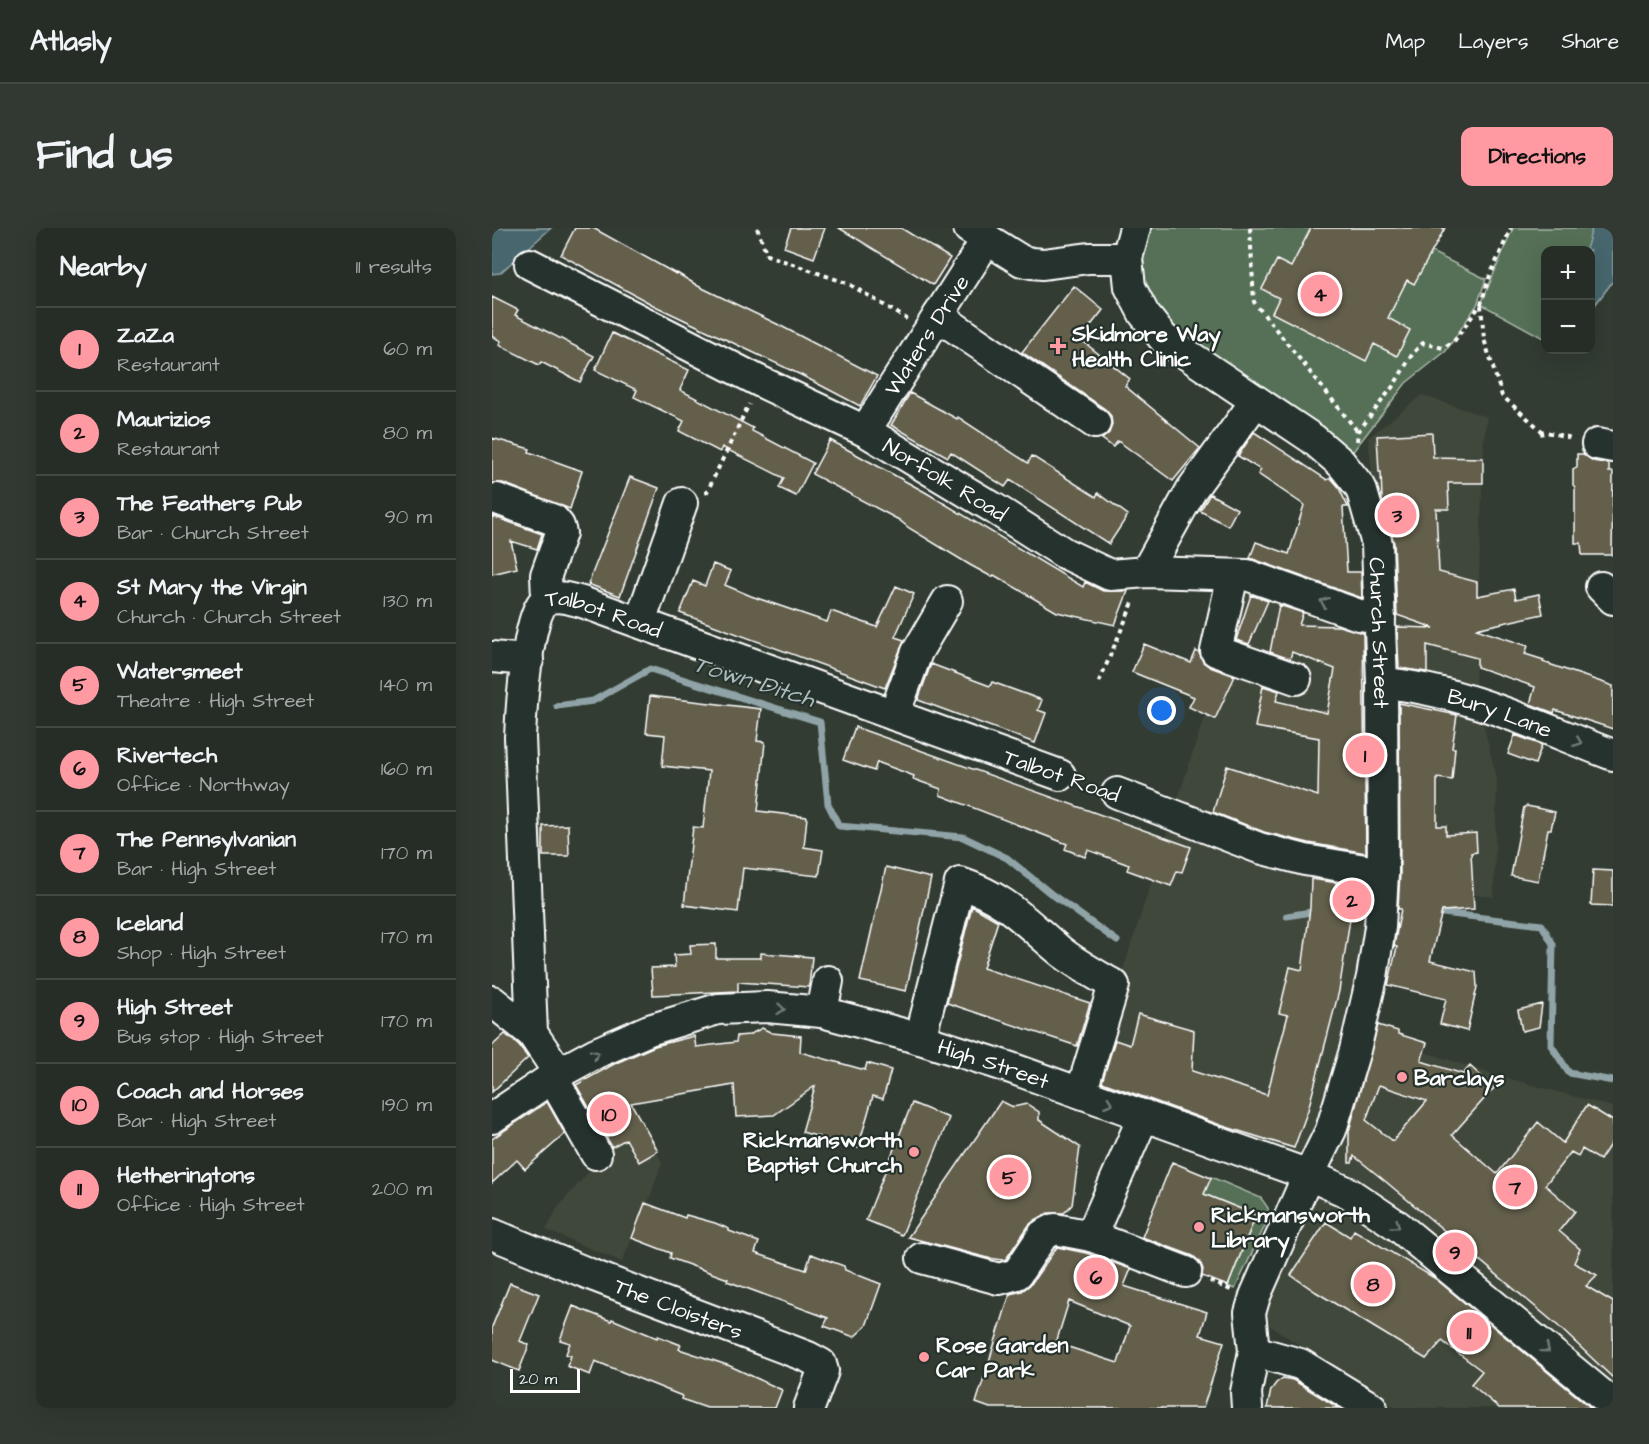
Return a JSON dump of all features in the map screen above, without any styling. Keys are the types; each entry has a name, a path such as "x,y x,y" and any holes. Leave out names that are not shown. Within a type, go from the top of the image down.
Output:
{"street":[{"name":"Church Street","path":"1135,228 1127,258 1130,287 1144,314 1164,339 1313,439 1341,463 1361,488 1377,544 1383,683 1383,873 1380,927 1372,977 1355,1050 1331,1130 1255,1296 1250,1312 1254,1351 1246,1392 1247,1408"},
{"name":"Waters Drive","path":"865,431 933,324 978,233"},
{"path":"978,233 1022,261 1032,263 1043,264 1089,258 1127,258"},
{"name":"Norfolk Road","path":"530,264 759,381 865,431 1064,553 1110,575 1146,572 1247,575 1359,615 1380,618"},
{"path":"933,324 1095,423"},
{"path":"1146,572 1192,489 1256,401"},
{"path":"497,499 554,520 559,526 561,533 546,575 547,599"},
{"path":"640,622 682,502"},
{"path":"1233,575 1216,651 1296,679"},
{"name":"Talbot Road","path":"532,1033 520,737 523,690 535,621 542,603 547,599 555,597 582,602 1060,775"},
{"path":"894,715 917,652 946,601"},
{"path":"492,657 528,660"},
{"name":"Bury Lane","path":"1383,683 1413,685 1473,702 1613,755"},
{"name":"Talbot Road","path":"1117,793 1259,848 1305,860 1383,873"},
{"path":"920,1039 960,884 1006,904 1061,952 1114,985 1081,1093"},
{"path":"822,1012 828,981"},
{"path":"492,1001 532,1033 596,1154"},
{"name":"High Street","path":"492,1118 556,1075 596,1053 649,1030 718,1009 767,1007 822,1012 920,1039 1081,1093 1309,1175 1349,1193 1398,1226 1601,1402"},
{"path":"1091,1236 1144,1115"},
{"path":"922,1258 999,1279 1017,1274 1043,1235 1055,1229 1091,1236 1186,1272"},
{"name":"The Cloisters","path":"492,1234 821,1364 823,1371 809,1408"},
{"path":"1254,1351 1300,1364 1372,1408"}],"path":[{"path":"757,228 767,255 849,284 933,324"},
{"path":"1250,228 1254,302 1358,432 1394,385 1413,353 1423,343 1443,348 1455,340 1481,304 1489,278 1511,228"},
{"path":"1481,304 1484,339 1502,396 1542,432 1543,440"},
{"path":"682,502 707,492 759,381"},
{"path":"1099,682 1146,572"},
{"path":"1186,1272 1240,1293 1255,1296"}],"shaded area":[{"path":"1422,395 1487,417 1484,438 1475,690 1497,779 1494,897 1373,885 1349,1027 1489,1073 1613,1107 1613,1408 1396,1408 1258,1318 1330,1166 1205,1126 1083,1079 1096,1054 1222,661 1237,580 1391,637 1368,438"},
{"path":"610,1056 662,1163 622,1262 546,1230 558,1207 592,1168 590,1159 554,1088"}],"green space":[{"path":"1146,228 1383,228 1486,279 1477,305 1446,351 1406,383 1351,454 1166,324 1149,297 1140,264"},
{"path":"1513,228 1613,228 1613,281 1595,305 1595,246 1541,246 1541,337 1481,304"},
{"path":"1211,1177 1261,1198 1268,1208 1269,1217 1235,1289 1228,1286 1256,1216 1204,1194"}],"water":[{"path":"492,228 551,228 500,273 492,274"},
{"path":"1592,228 1613,228 1613,281 1595,305 1595,246 1587,246"}],"building":[{"path":"575,228 593,228 698,286 877,376 860,406 801,375 655,306 561,255"},
{"path":"791,228 825,228 814,258 784,247"},
{"path":"839,228 901,228 950,258 933,285"},
{"path":"1311,228 1445,228 1414,284 1407,280 1388,318 1410,330 1397,356 1374,344 1366,361 1272,313 1279,298 1262,289 1277,260 1291,267"},
{"path":"1074,286 1103,310 1080,339 1130,379 1125,386 1200,448 1173,481 1118,441 1113,447 1102,439 1109,433 1112,425 1111,416 1105,409 1022,352"},
{"path":"492,297 518,310 515,315 594,356 580,382 541,362 539,365 499,345 501,341 492,336"},
{"path":"612,333 689,370 680,390 753,428 752,431 813,463 796,496 779,488 784,478 722,447 720,452 679,431 684,421 634,397 637,390 595,370"},
{"path":"910,393 957,419 958,417 1028,463 1032,456 1096,497 1098,493 1128,515 1109,544 1010,480 1005,487 951,452 948,457 891,425"},
{"path":"1254,432 1327,480 1331,478 1338,486 1348,507 1343,507 1347,572 1361,572 1362,598 1250,558 1256,542 1289,554 1304,505 1258,474 1261,470 1238,456"},
{"path":"1432,433 1433,457 1483,458 1483,483 1448,483 1449,509 1436,509 1439,572 1477,582 1477,596 1514,589 1516,599 1539,594 1543,614 1476,629 1528,646 1525,654 1544,660 1543,662 1613,686 1613,729 1530,704 1535,687 1477,667 1477,658 1427,645 1427,672 1399,668 1397,627 1434,628 1397,615 1394,543 1382,500 1377,436"},
{"path":"492,438 530,449 529,452 582,471 570,509 503,483 492,483"},
{"path":"830,440 925,492 1083,587 1085,582 1103,591 1128,591 1115,625 1057,612 994,575 992,577 970,565 899,520 812,474"},
{"path":"1577,454 1583,454 1593,461 1609,464 1609,472 1613,472 1612,555 1582,555 1581,543 1575,543 1573,469 1577,467"},
{"path":"630,477 659,488 620,596 588,584"},
{"path":"1210,494 1237,509 1228,526 1200,511"},
{"path":"492,516 542,534 537,549 511,541 517,568 492,574"},
{"path":"713,564 731,571 725,585 827,622 831,611 877,627 896,586 914,594 895,637 904,640 885,688 680,613 693,581 705,586"},
{"path":"1251,595 1268,601 1249,644 1236,640"},
{"path":"1279,605 1303,613 1299,625 1339,626 1363,633 1366,853 1264,832 1213,812 1227,766 1318,796 1319,738 1255,727 1263,686 1279,691 1276,701 1327,713 1335,669 1292,652 1290,659 1270,652"},
{"path":"1144,644 1191,663 1196,651 1203,662 1210,667 1235,676 1215,719 1189,707 1194,697 1132,672"},
{"path":"931,664 990,686 992,682 1042,700 1038,710 1046,713 1035,743 918,700"},
{"path":"650,696 761,709 757,741 765,742 758,811 807,817 804,847 823,850 819,876 743,868 738,912 684,905 693,827 703,828 709,771 662,766 665,735 646,733"},
{"path":"1399,703 1457,715 1452,748 1455,748 1452,780 1437,778 1437,826 1446,826 1446,835 1476,833 1477,852 1471,853 1474,909 1442,911 1430,961 1476,972 1477,987 1467,1031 1440,1024 1446,999 1388,985 1397,947 1394,946 1401,909 1398,909 1400,873"},
{"path":"855,727 1191,847 1182,872 1177,871 1171,886 1127,870 1129,865 1088,850 1085,857 1065,849 1067,844 940,795 941,789 913,779 914,776 877,762 874,771 843,760"},
{"path":"1515,735 1542,745 1535,764 1508,754"},
{"path":"1524,807 1555,812 1551,829 1548,829 1538,881 1511,876"},
{"path":"568,825 569,856 543,856 543,826"},
{"path":"886,867 931,878 906,991 860,981"},
{"path":"1593,870 1613,871 1613,906 1591,905"},
{"path":"1311,879 1352,885 1350,919 1339,991 1308,1110 1294,1148 1223,1126 1102,1082 1115,1040 1130,1045 1138,1014 1194,1030 1192,1071 1267,1095 1288,1015 1279,1013 1290,967 1302,970 1310,908"},
{"path":"972,906 998,921 983,968 1090,1003 1077,1046 947,1003"},
{"path":"716,944 716,958 761,958 761,953 812,957 809,987 738,982 738,991 653,995 651,968 675,967 674,955 691,954 690,945"},
{"path":"1542,1004 1539,1027 1522,1031 1518,1010"},
{"path":"1378,1025 1427,1043 1421,1061 1463,1074 1470,1066 1494,1088 1452,1135 1497,1174 1538,1122 1563,1143 1587,1105 1613,1121 1613,1140 1600,1160 1582,1149 1578,1156 1571,1152 1545,1185 1575,1211 1559,1231 1580,1249 1574,1263 1597,1275 1586,1286 1613,1302 1613,1378 1557,1325 1385,1181 1354,1156 1352,1163 1349,1163 1349,1131","holes":["1379,1085 1427,1101 1393,1141 1366,1120"]},
{"path":"762,1028 772,1033 801,1036 800,1052 865,1070 867,1063 891,1070 883,1099 873,1096 858,1148 802,1132 815,1086 774,1115 736,1117 734,1085 631,1103 658,1151 639,1162 626,1139 612,1147 576,1085 616,1063 655,1046 694,1036 696,1047 736,1042 737,1036 749,1035"},
{"path":"505,1034 519,1045 528,1058 492,1092 492,1046"},
{"path":"1001,1101 1013,1107 1027,1104 1039,1112 1039,1120 1080,1147 1072,1205 1064,1213 1048,1213 1035,1220 1003,1260 908,1237"},
{"path":"547,1102 565,1134 525,1169 517,1160 492,1183 492,1139"},
{"name":"Rickmansworth Baptist Church","path":"912,1103 949,1118 902,1235 866,1220"},
{"name":"Rickmansworth Library","path":"1172,1162 1211,1178 1204,1194 1256,1215 1228,1286 1202,1276 1203,1269 1200,1262 1193,1256 1142,1237"},
{"path":"645,1203 685,1218 686,1215 715,1223 759,1242 755,1253 806,1270 811,1254 844,1266 845,1270 881,1284 866,1326 854,1337 824,1326 828,1318 670,1258 671,1253 632,1238"},
{"path":"1326,1222 1350,1237 1354,1230 1436,1279 1591,1408 1499,1408 1471,1384 1482,1371 1442,1341 1426,1359 1291,1275"},
{"path":"1057,1247 1086,1253 1131,1269 1124,1286 1207,1312 1200,1335 1224,1342 1203,1408 990,1408 976,1403 1010,1294 1022,1291 1031,1284","holes":["1069,1301 1130,1326 1118,1363 1056,1343"]},
{"path":"510,1283 539,1294 520,1341 529,1345 519,1371 492,1360 492,1327"},
{"path":"573,1306 681,1345 679,1349 730,1366 782,1390 775,1408 707,1408 595,1361 590,1375 567,1366 571,1356 566,1354 570,1343 560,1340"},
{"path":"1283,1378 1293,1380 1339,1408 1267,1408 1271,1390"}],"waterway":[{"name":"Town Ditch","path":"557,706 593,701 650,669 820,722 828,804 839,826 963,837 1007,858 1050,893 1117,941"},
{"name":"Town Ditch","path":"1287,916 1317,911"},
{"name":"Town Ditch","path":"1435,912 1542,925 1553,944 1551,1045 1569,1073 1613,1081"}],"place":[{"name":"St Mary the Virgin","path":"1320,294"},
{"name":"Skidmore Way Health Clinic","path":"1058,346"},
{"name":"The Feathers Pub","path":"1397,515"},
{"name":"ZaZa","path":"1365,755"},
{"name":"Maurizios","path":"1352,900"},
{"name":"Barclays","path":"1402,1077"},
{"name":"Coach and Horses","path":"609,1114"},
{"name":"Rickmansworth Baptist Church","path":"914,1152"},
{"name":"Watersmeet","path":"1009,1177"},
{"name":"The Pennsylvanian","path":"1515,1187"},
{"name":"Rickmansworth Library","path":"1199,1227"},
{"name":"High Street","path":"1455,1252"},
{"name":"Rivertech","path":"1096,1277"},
{"name":"Iceland","path":"1373,1284"},
{"name":"Hetheringtons","path":"1469,1332"},
{"name":"Rose Garden Car Park","path":"924,1357"}]}
